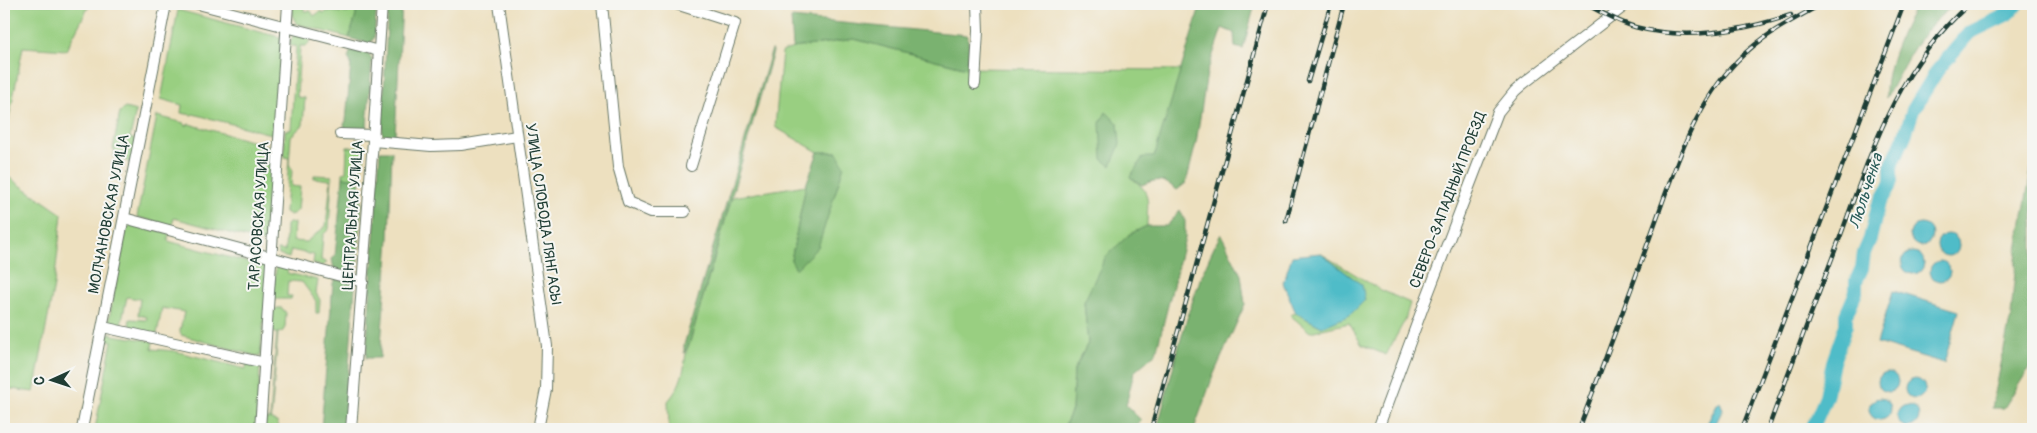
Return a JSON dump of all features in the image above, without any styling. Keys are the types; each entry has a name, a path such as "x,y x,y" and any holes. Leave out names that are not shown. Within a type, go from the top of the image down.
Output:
{"street":[{"name":"МОЛЧАНОВСКАЯ УЛИЦА","path":"82,429 166,4"},
{"path":"198,4 379,51"},
{"name":"ТАРАСОВСКАЯ УЛИЦА","path":"260,429 288,4"},
{"name":"ЦЕНТРАЛЬНАЯ УЛИЦА","path":"351,429 382,4"},
{"name":"УЛИЦА СЛОБОДА ЛЯНГАСЫ","path":"500,4 547,346 546,389 538,429"},
{"path":"602,4 618,167 628,202 651,212 684,212"},
{"path":"676,4 693,6 735,23 691,166"},
{"path":"975,84 978,31 977,4"},
{"name":"СЕВЕРО-ЗАПАДНЫЙ ПРОЕЗД","path":"1378,429 1498,112 1523,84 1627,4"},
{"path":"340,134 431,146 461,145 517,136"},
{"path":"124,218 363,282"},
{"path":"103,326 265,363"}],"green space":[{"path":"4,4 90,4 66,50 23,47 4,144"},
{"path":"293,4 304,4 304,11 311,11 314,16 321,11 323,13 328,11 348,13 347,7 342,7 341,11 329,10 330,4 356,4 356,16 349,38 298,24 293,17"},
{"path":"356,4 377,4 374,38 370,44 349,38 356,16"},
{"path":"388,4 402,4 395,136 382,134"},
{"path":"1201,4 1255,4 1243,49 1235,47 1234,33 1222,28 1207,73 1196,143 1186,183 1177,190 1160,181 1152,181 1142,185 1130,177 1143,157 1154,157"},
{"path":"1916,4 1957,4 1934,22 1924,34 1915,46 1886,98 1886,86 1891,62 1905,25"},
{"path":"178,10 283,38 276,134 193,114 181,113 182,105 161,99"},
{"path":"791,18 967,35 969,47 967,68 854,39 793,48"},
{"path":"297,34 306,36 310,41 307,46 300,46 297,97 305,98 303,125 291,136 289,164 292,169 291,186 300,187 298,210 290,215 285,212 289,158 284,157 285,130 291,130 296,46 290,46 292,37"},
{"path":"854,39 967,68 1182,70 1154,158 1130,177 1142,188 1147,198 1147,226 1130,234 1084,302 1088,343 1074,370 1072,410 1063,429 669,429 668,401 682,377 686,351 732,197 806,185 791,260 836,152 818,152 775,127 782,52 793,48"},
{"path":"356,49 369,54 372,59 367,127 364,131 348,131 345,129 344,124 346,121 351,63 348,58 350,52"},
{"path":"772,49 773,52 689,345 684,353 684,345"},
{"path":"125,108 136,111 130,138 137,140 131,163 114,157 115,150 113,149 120,112"},
{"path":"1106,112 1118,123 1120,144 1111,166 1102,159 1100,123"},
{"path":"157,116 184,123 186,126 189,124 276,148 270,244 174,218 172,226 137,217"},
{"path":"357,142 363,143 365,147 365,156 359,179 343,177 343,173 346,172 347,147 357,147"},
{"path":"380,151 392,151 389,239 380,358 366,358"},
{"path":"818,152 837,152 844,166 818,247 796,269 791,260 806,185"},
{"path":"2033,159 2033,362 2004,408 1992,408 2011,315 2017,250"},
{"path":"4,174 62,214 54,285 34,392 4,388"},
{"path":"314,175 332,176 329,229 323,235 321,260 327,262 323,266 313,264 314,255 291,250 289,258 279,255 277,250 285,251 286,225 288,223 294,223 293,241 306,242 326,226 331,180 314,178"},
{"path":"343,177 359,179 362,205 357,271 352,274 334,269 332,259 335,256"},
{"path":"1180,210 1185,221 1185,238 1156,353 1134,372 1126,405 1141,420 1134,429 1063,429 1072,410 1074,370 1088,343 1084,302 1106,256 1130,234 1147,226 1167,226"},
{"path":"131,224 169,233 168,241 269,268 260,357 181,335 180,331 184,312 162,308 157,334 135,330 129,324 130,319 146,320 147,317 138,315 140,299 127,297 121,324 111,326 109,319 127,228"},
{"path":"1221,234 1241,275 1245,304 1213,376 1194,429 1157,429 1200,279"},
{"path":"1320,253 1379,289 1410,303 1405,320 1386,355 1362,345 1349,323 1310,332 1290,315 1296,313 1322,327 1362,285"},
{"path":"278,264 288,265 287,273 318,280 316,293 320,300 319,313 316,313 316,301 302,282 288,281 287,296 292,296 291,299 276,299 273,297"},
{"path":"336,279 353,283 355,287 344,429 321,429 333,283"},
{"path":"277,308 282,308 286,313 285,327 283,331 278,333 271,420 277,422 278,429 264,429 265,419 270,419 277,333 271,332 273,311"},
{"path":"110,333 112,335 153,341 152,349 174,351 246,369 247,361 260,364 257,429 95,429 112,341 105,339"}],"water":[{"path":"1921,224 1929,227 1932,235 1929,243 1921,246 1913,243 1910,235 1913,227"},
{"path":"1948,234 1956,237 1959,245 1956,253 1948,256 1940,253 1937,245 1940,237"},
{"path":"1913,252 1923,259 1924,263 1917,273 1913,274 1903,267 1902,263 1909,253"},
{"path":"1320,253 1362,285 1365,300 1350,315 1322,327 1296,313 1283,283 1292,256"},
{"path":"1936,261 1944,261 1950,267 1950,275 1944,281 1936,281 1930,275 1930,267"},
{"path":"1893,291 1959,311 1944,363 1877,343"},
{"path":"1884,372 1892,372 1898,378 1898,386 1892,392 1884,392 1878,386 1878,378"},
{"path":"1915,379 1922,382 1925,389 1922,396 1915,399 1908,396 1905,389 1908,382"},
{"path":"1880,398 1890,405 1891,409 1884,419 1880,420 1870,413 1869,409 1876,399"},
{"path":"1720,402 1723,409 1715,425 1710,425 1707,429 1689,429 1690,425 1707,424 1717,404"},
{"path":"1908,405 1916,408 1919,416 1916,424 1908,427 1900,424 1897,416 1900,408"}],"waterway":[{"name":"Люльченка","path":"1812,429 1826,397 1833,362 1846,325 1846,315 1856,292 1856,281 1862,268 1864,253 1870,239 1878,206 1889,187 1891,167 1905,135 1913,110 1937,71 1969,33 2006,15 2018,4"}],"railway":[{"path":"1151,429 1268,4"},
{"path":"1308,81 1331,4"},
{"path":"1286,221 1344,4"},
{"path":"1586,4 1610,17 1635,27 1674,33 1694,34 1734,30 1791,15"},
{"path":"1579,429 1676,167 1695,121 1707,100 1721,80 1746,52 1777,29 1822,4"},
{"path":"1742,429 1904,4"},
{"path":"1768,429 1875,143 1889,113 1904,84 1922,56 1969,4"}]}
